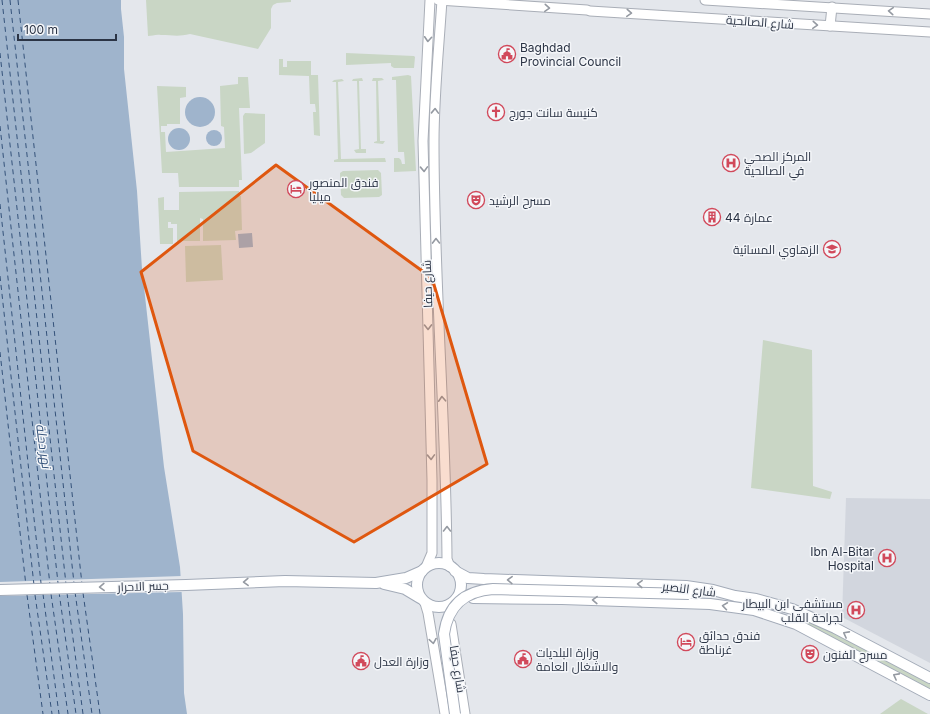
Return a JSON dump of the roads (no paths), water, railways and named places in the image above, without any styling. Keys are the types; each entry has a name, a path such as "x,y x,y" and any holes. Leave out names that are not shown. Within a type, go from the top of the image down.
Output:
{"main road":[{"name":"شارع حيفا","path":"424,569 432,553 432,480 423,141 430,0"},
{"name":"شارع الصالحية","path":"438,0 930,32"},
{"name":"شارع حيفا","path":"442,0 436,74 434,141 436,258 447,501 447,559 453,569"},
{"name":"شارع الصالحية","path":"705,0 930,14"},
{"path":"830,26 832,7"},
{"path":"438,564 453,569 459,577 461,592 451,604 438,607 431,606 405,589 376,583 406,578 438,564"},
{"path":"423,600 418,591 417,584 418,577 424,569"},
{"name":"شارع النصیر","path":"453,569 468,578 686,586 713,590 781,605 803,613 930,678"},
{"name":"جسر الاحرار","path":"0,590 285,581 376,583"},
{"path":"455,714 444,634 450,613 469,595 483,590 493,589 735,596"},
{"name":"شارع النصیر","path":"473,598 562,599 710,604 754,610 796,624 930,694"},
{"name":"شارع حيفا","path":"423,600 428,612 444,714"},
{"name":"شارع حيفا","path":"451,624 465,714"},
{"path":"436,660 438,655 443,652 449,651 456,656"}],"water":[{"name":"نهر دجلة","path":"0,0 121,0 124,37 124,69 137,191 142,269 164,467 180,567 183,614 184,693 187,714 0,714"},
{"path":"200,97 211,101 215,112 211,123 200,127 189,123 185,112 189,101"},
{"path":"179,128 187,131 190,139 187,147 179,150 171,147 168,139 171,131"},
{"path":"214,130 220,132 222,138 220,144 214,146 208,144 206,138 208,132"},
{"path":"252,233 253,247 239,248 238,234"}],"place":[{"name":"Baghdad Provincial Council","path":"507,54"},
{"name":"كنيسة سانت جورج","path":"496,112"},
{"name":"المركز الصحي في الصالحية","path":"731,163"},
{"name":"فندق المنصور ميليا","path":"296,189"},
{"name":"مسرح الرشيد","path":"476,200"},
{"name":"عمارة 44","path":"712,217"},
{"name":"الزهاوي المسائية","path":"832,249"},
{"name":"Ibn Al-Bitar Hospital","path":"887,558"},
{"name":"مستشفى ابن البيطار لجراحة القلب","path":"856,610"},
{"name":"فندق حدائق غرناطة","path":"686,642"},
{"name":"مسرح الفنون","path":"810,654"},
{"name":"وزارة البلديات والاشغال العامة","path":"523,659"},
{"name":"وزارة العدل","path":"361,661"}]}
